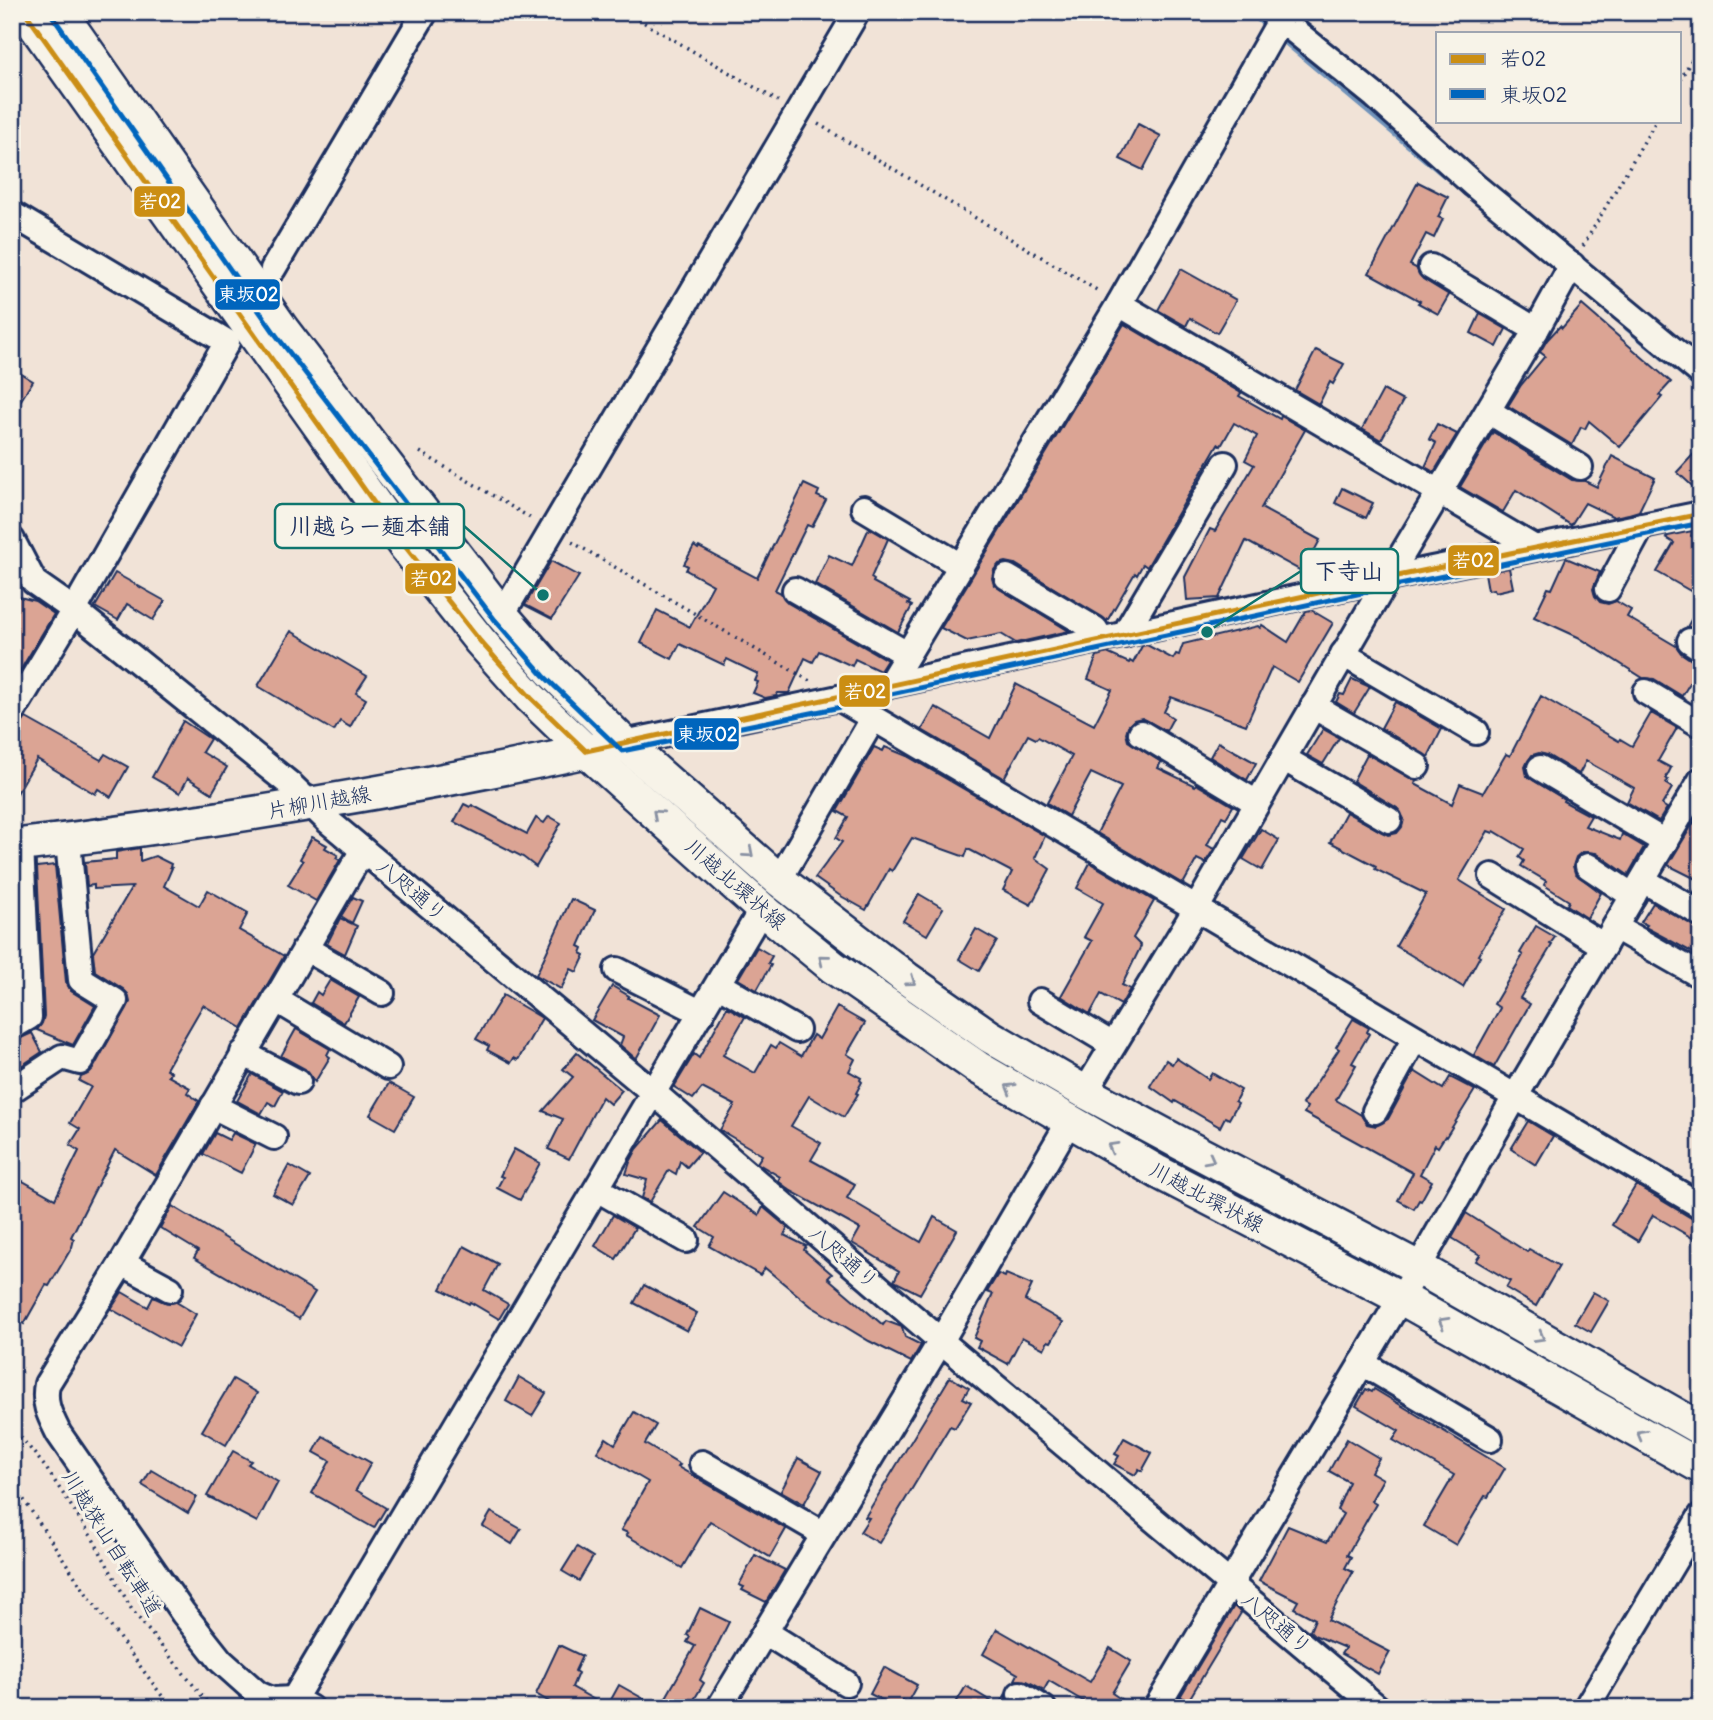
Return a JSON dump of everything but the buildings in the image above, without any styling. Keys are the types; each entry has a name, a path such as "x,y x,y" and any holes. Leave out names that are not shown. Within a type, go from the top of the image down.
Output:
{"main road":[{"name":"川越北環状線","path":"25,12 404,545 480,641 531,698 586,751 762,909 833,967 977,1068 1158,1172 1401,1298 1701,1467"},
{"name":"川越北環状線","path":"60,12 284,330 502,615 550,670 624,743 779,880 836,926 989,1036 1085,1092 1418,1267 1701,1429"},
{"name":"片柳川越線","path":"17,846 312,805 624,743"}],"street":[{"path":"273,269 425,12"},
{"path":"502,615 857,12"},
{"path":"889,685 1119,303 1279,15 1474,185 1701,373"},
{"path":"12,214 228,342 12,713"},
{"path":"1085,1092 1196,909 1572,265"},
{"path":"1431,267 1536,330"},
{"path":"1119,303 1535,548"},
{"path":"1488,411 1580,467"},
{"path":"1113,637 1225,464"},
{"path":"864,508 961,566"},
{"path":"624,743 1388,578 1701,514"},
{"path":"1608,589 1642,526"},
{"path":"12,540 23,578"},
{"path":"1007,577 1113,637"},
{"name":"八咫通り","path":"23,578 74,610 291,785 363,850 654,1093 941,1341 1378,1708"},
{"path":"795,590 907,654"},
{"path":"1343,654 1476,732"},
{"path":"1646,692 1701,725"},
{"path":"839,698 1701,1206"},
{"path":"1313,706 1417,766"},
{"path":"779,880 873,719"},
{"path":"1141,733 1257,803"},
{"path":"1283,758 1389,820"},
{"path":"1540,768 1665,842"},
{"path":"1156,1708 1401,1298 1515,1097 1700,783"},
{"path":"12,1090 62,1058 80,1062 115,1001 81,980 68,841"},
{"path":"12,1027 29,1017 17,846"},
{"path":"363,850 122,1263 47,1384 45,1394 46,1409 65,1442 183,1613 221,1661 258,1694 272,1700 302,1703 597,1189 762,909"},
{"path":"1588,866 1701,914"},
{"path":"1492,876 1609,936 1701,976"},
{"path":"305,947 383,993"},
{"path":"617,970 702,1013"},
{"path":"719,985 797,1030"},
{"path":"275,999 388,1067"},
{"path":"1040,1001 1113,1045"},
{"path":"1374,1111 1415,1038"},
{"path":"243,1053 298,1083"},
{"path":"213,1106 274,1137"},
{"path":"719,1708 941,1341 1069,1122"},
{"path":"597,1189 686,1240"},
{"path":"122,1263 170,1289"},
{"path":"1362,1363 1490,1439"},
{"path":"702,1463 824,1534"},
{"path":"1586,1708 1701,1517"},
{"path":"765,1632 846,1683"},
{"path":"1020,1694 1043,1708"}],"path":[{"path":"626,12 1119,303"},
{"path":"1682,77 1701,44"},
{"path":"1572,265 1655,122"},
{"path":"420,452 839,698"},
{"name":"川越狭山自転車道","path":"12,1426 46,1468 93,1539 132,1610 212,1708"},
{"path":"12,1482 86,1593 171,1708"}],"waterway":[{"path":"1250,12 1270,29"},
{"path":"1278,36 1444,175"},
{"path":"1627,328 1701,389"}],"transit line":[{"name":"若02","path":"25,12 404,545 480,641 531,698 586,751"},
{"name":"東坂02","path":"53,17 276,335 495,620 544,676 622,751 841,707 1390,587 1701,523"},
{"name":"若02","path":"586,751 1388,578 1701,514"}],"place":[{"name":"川越らー麺本舗","path":"543,595"},
{"name":"下寺山","path":"1207,632"}]}
